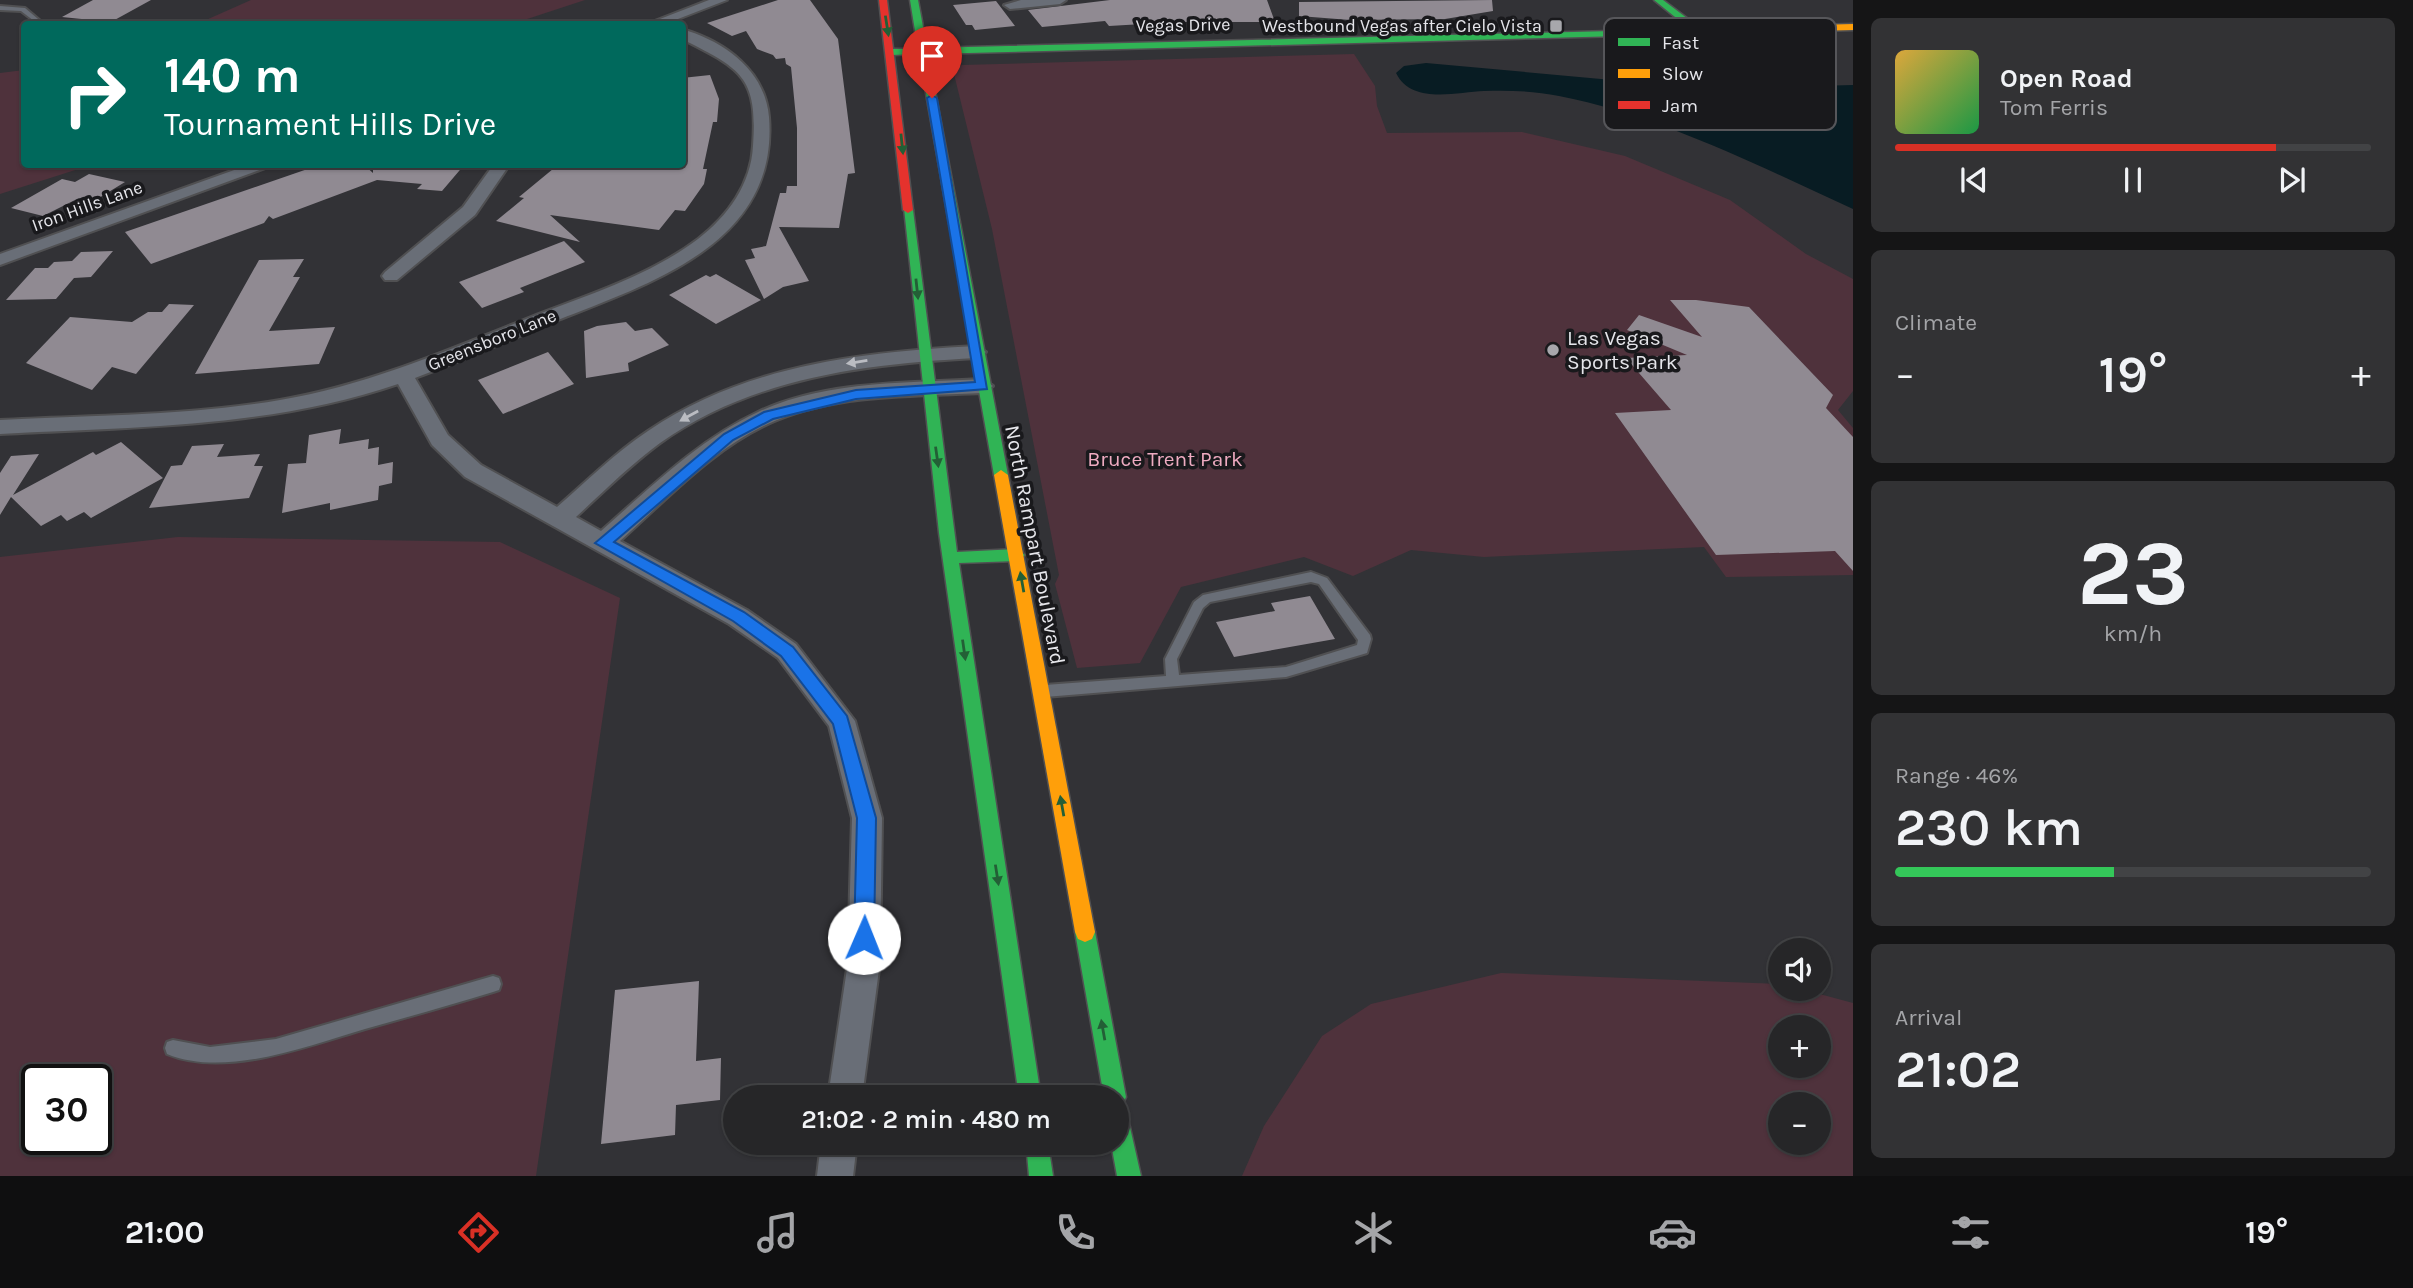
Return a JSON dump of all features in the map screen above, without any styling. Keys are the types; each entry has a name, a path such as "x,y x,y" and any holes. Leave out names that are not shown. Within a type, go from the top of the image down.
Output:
{"main road":[{"path":"883,0 928,389 954,533 951,558 1028,1085"},
{"name":"North Rampart Boulevard","path":"914,0 983,386 1005,530 1017,555 1113,1085"},
{"path":"1658,0 1681,18"},
{"name":"Vegas Drive","path":"891,52 1294,46 1604,34"},
{"path":"951,558 1017,555"},
{"path":"1038,1155 1041,1176"},
{"path":"1125,1155 1129,1176"}],"street":[{"path":"668,21 721,0"},
{"path":"1010,5 1060,0"},
{"name":"Greensboro Lane","path":"0,428 224,414 316,401 403,376 652,275 705,242 741,207 759,173 764,111 761,94 753,79 739,65 686,35"},
{"name":"Iron Hills Lane","path":"0,260 257,168"},
{"path":"391,276 469,211 499,168"},
{"path":"559,519 668,427 731,394 802,371 925,354 976,352"},
{"path":"403,376 440,440 472,471 738,617 787,651 841,721 867,818 864,962 847,1085"},
{"path":"603,543 729,437 769,415 856,394 983,386"},
{"path":"835,1176 838,1155"}],"lane":[{"path":"0,8 23,9 37,21"},
{"path":"1041,691 1173,681 1286,672 1362,649 1365,639 1323,581 1311,577 1207,598 1198,605 1171,659 1173,681"},
{"path":"173,1048 210,1055 276,1047 493,984"}],"green space":[{"path":"251,0 585,0 521,21 204,21"},
{"name":"Bruce Trent Park","path":"1354,54 1375,86 1377,106 1387,133 1522,132 1625,156 1730,200 1806,254 1853,279 1853,391 1838,410 1853,428 1853,575 1726,577 1704,547 1484,557 1411,550 1353,576 1304,557 1181,587 1140,663 1077,668 1055,584 1059,575 992,229 953,70 962,65"},
{"path":"21,70 21,168 82,168 0,194 0,73"},
{"path":"178,537 500,542 620,598 536,1176 0,1176 0,557"},
{"path":"1501,973 1768,984 1768,1001 1831,1001 1831,997 1853,1003 1853,1176 1242,1176 1264,1126 1322,1036 1371,1004"}],"water":[{"path":"1426,63 1604,79 1604,107 1559,96 1522,91 1423,93 1403,83 1396,73 1404,66"},
{"path":"1836,85 1853,85 1853,209 1746,160 1674,130 1836,130"}],"building":[{"path":"93,0 151,0 113,21 62,17"},
{"path":"778,0 810,0 838,39 855,173 848,174 839,228 779,227 809,281 783,287 764,299 745,260 755,258 751,249 766,246 780,193 786,193 787,186 797,186 797,128 791,67 786,64 785,58 776,59 773,55 757,49 746,31 732,36 707,23"},
{"path":"1110,0 1267,0 1275,22 1177,22 1109,26 1105,21 1042,27 1028,10"},
{"path":"1492,0 1493,11 1445,19 1350,20 1299,16 1299,2"},
{"path":"996,1 1015,26 975,30 972,25 966,25 953,5"},
{"path":"710,75 719,99 717,122 713,122 703,169 707,169 704,184 685,211 675,210 659,230 550,215 580,242 496,221 524,198 519,197 554,168 686,168 686,78"},
{"path":"310,168 367,168 373,173 373,168 462,168 442,191 417,189 422,184 377,180 273,219 269,216 264,223 151,264 125,232"},
{"path":"89,174 125,182 94,201 79,198 43,216 11,208 62,179 75,182"},
{"path":"564,241 585,262 520,288 524,292 482,308 459,282"},
{"path":"113,251 91,277 74,278 56,299 6,300 35,268 48,268 54,262 72,261 81,252"},
{"path":"304,259 293,277 300,277 269,331 335,327 319,364 195,374 259,260"},
{"path":"716,274 761,300 716,324 669,295 706,275 710,277"},
{"name":"Las Vegas Sports Park","path":"1670,300 1696,300 1749,307 1833,395 1826,408 1853,437 1853,571 1835,551 1716,555 1615,413 1671,410 1626,358 1687,355 1627,330 1639,315 1702,337"},
{"path":"169,304 194,305 136,374 112,367 92,390 26,363 70,317 132,322 148,312 162,312"},
{"path":"626,322 635,331 652,328 669,345 628,363 629,371 586,378 584,331 597,326"},
{"path":"548,352 574,384 503,414 478,380"},
{"path":"341,429 339,444 369,439 368,449 379,447 378,465 393,462 392,483 379,486 378,500 330,510 330,503 282,513 288,464 306,463 309,435"},
{"path":"121,442 163,478 91,518 84,512 67,521 61,515 41,526 11,497 0,515 0,473 11,456 39,454 13,495 93,452 96,455"},
{"path":"224,444 217,457 260,454 254,466 263,466 249,498 149,508 171,466 182,465 192,446"},
{"path":"1310,596 1335,639 1234,657 1216,622 1275,611 1271,603"},
{"path":"699,981 696,1061 721,1058 720,1100 676,1105 675,1135 601,1144 615,990"}],"traffic: fast":[{"path":"914,0 1001,475"},
{"path":"1658,0 1681,18"},
{"path":"891,52 1604,34"},
{"path":"908,210 947,533 1028,1085"},
{"path":"951,558 1017,555"},
{"path":"1085,932 1113,1085"},
{"path":"1038,1155 1041,1176"},
{"path":"1125,1155 1129,1176"}],"traffic: slow":[{"path":"1836,27 1853,27"},
{"path":"1001,475 1085,932"}],"traffic: jam":[{"path":"883,0 908,210"}],"place":[{"name":"Westbound Vegas after Cielo Vista","path":"1556,26"},
{"name":"Las Vegas Sports Park","path":"1553,350"}],"route":[{"path":"864,938 867,818 841,721 787,651 738,617 603,543 660,492 729,437 769,415 856,394 983,386 932,98"}]}
